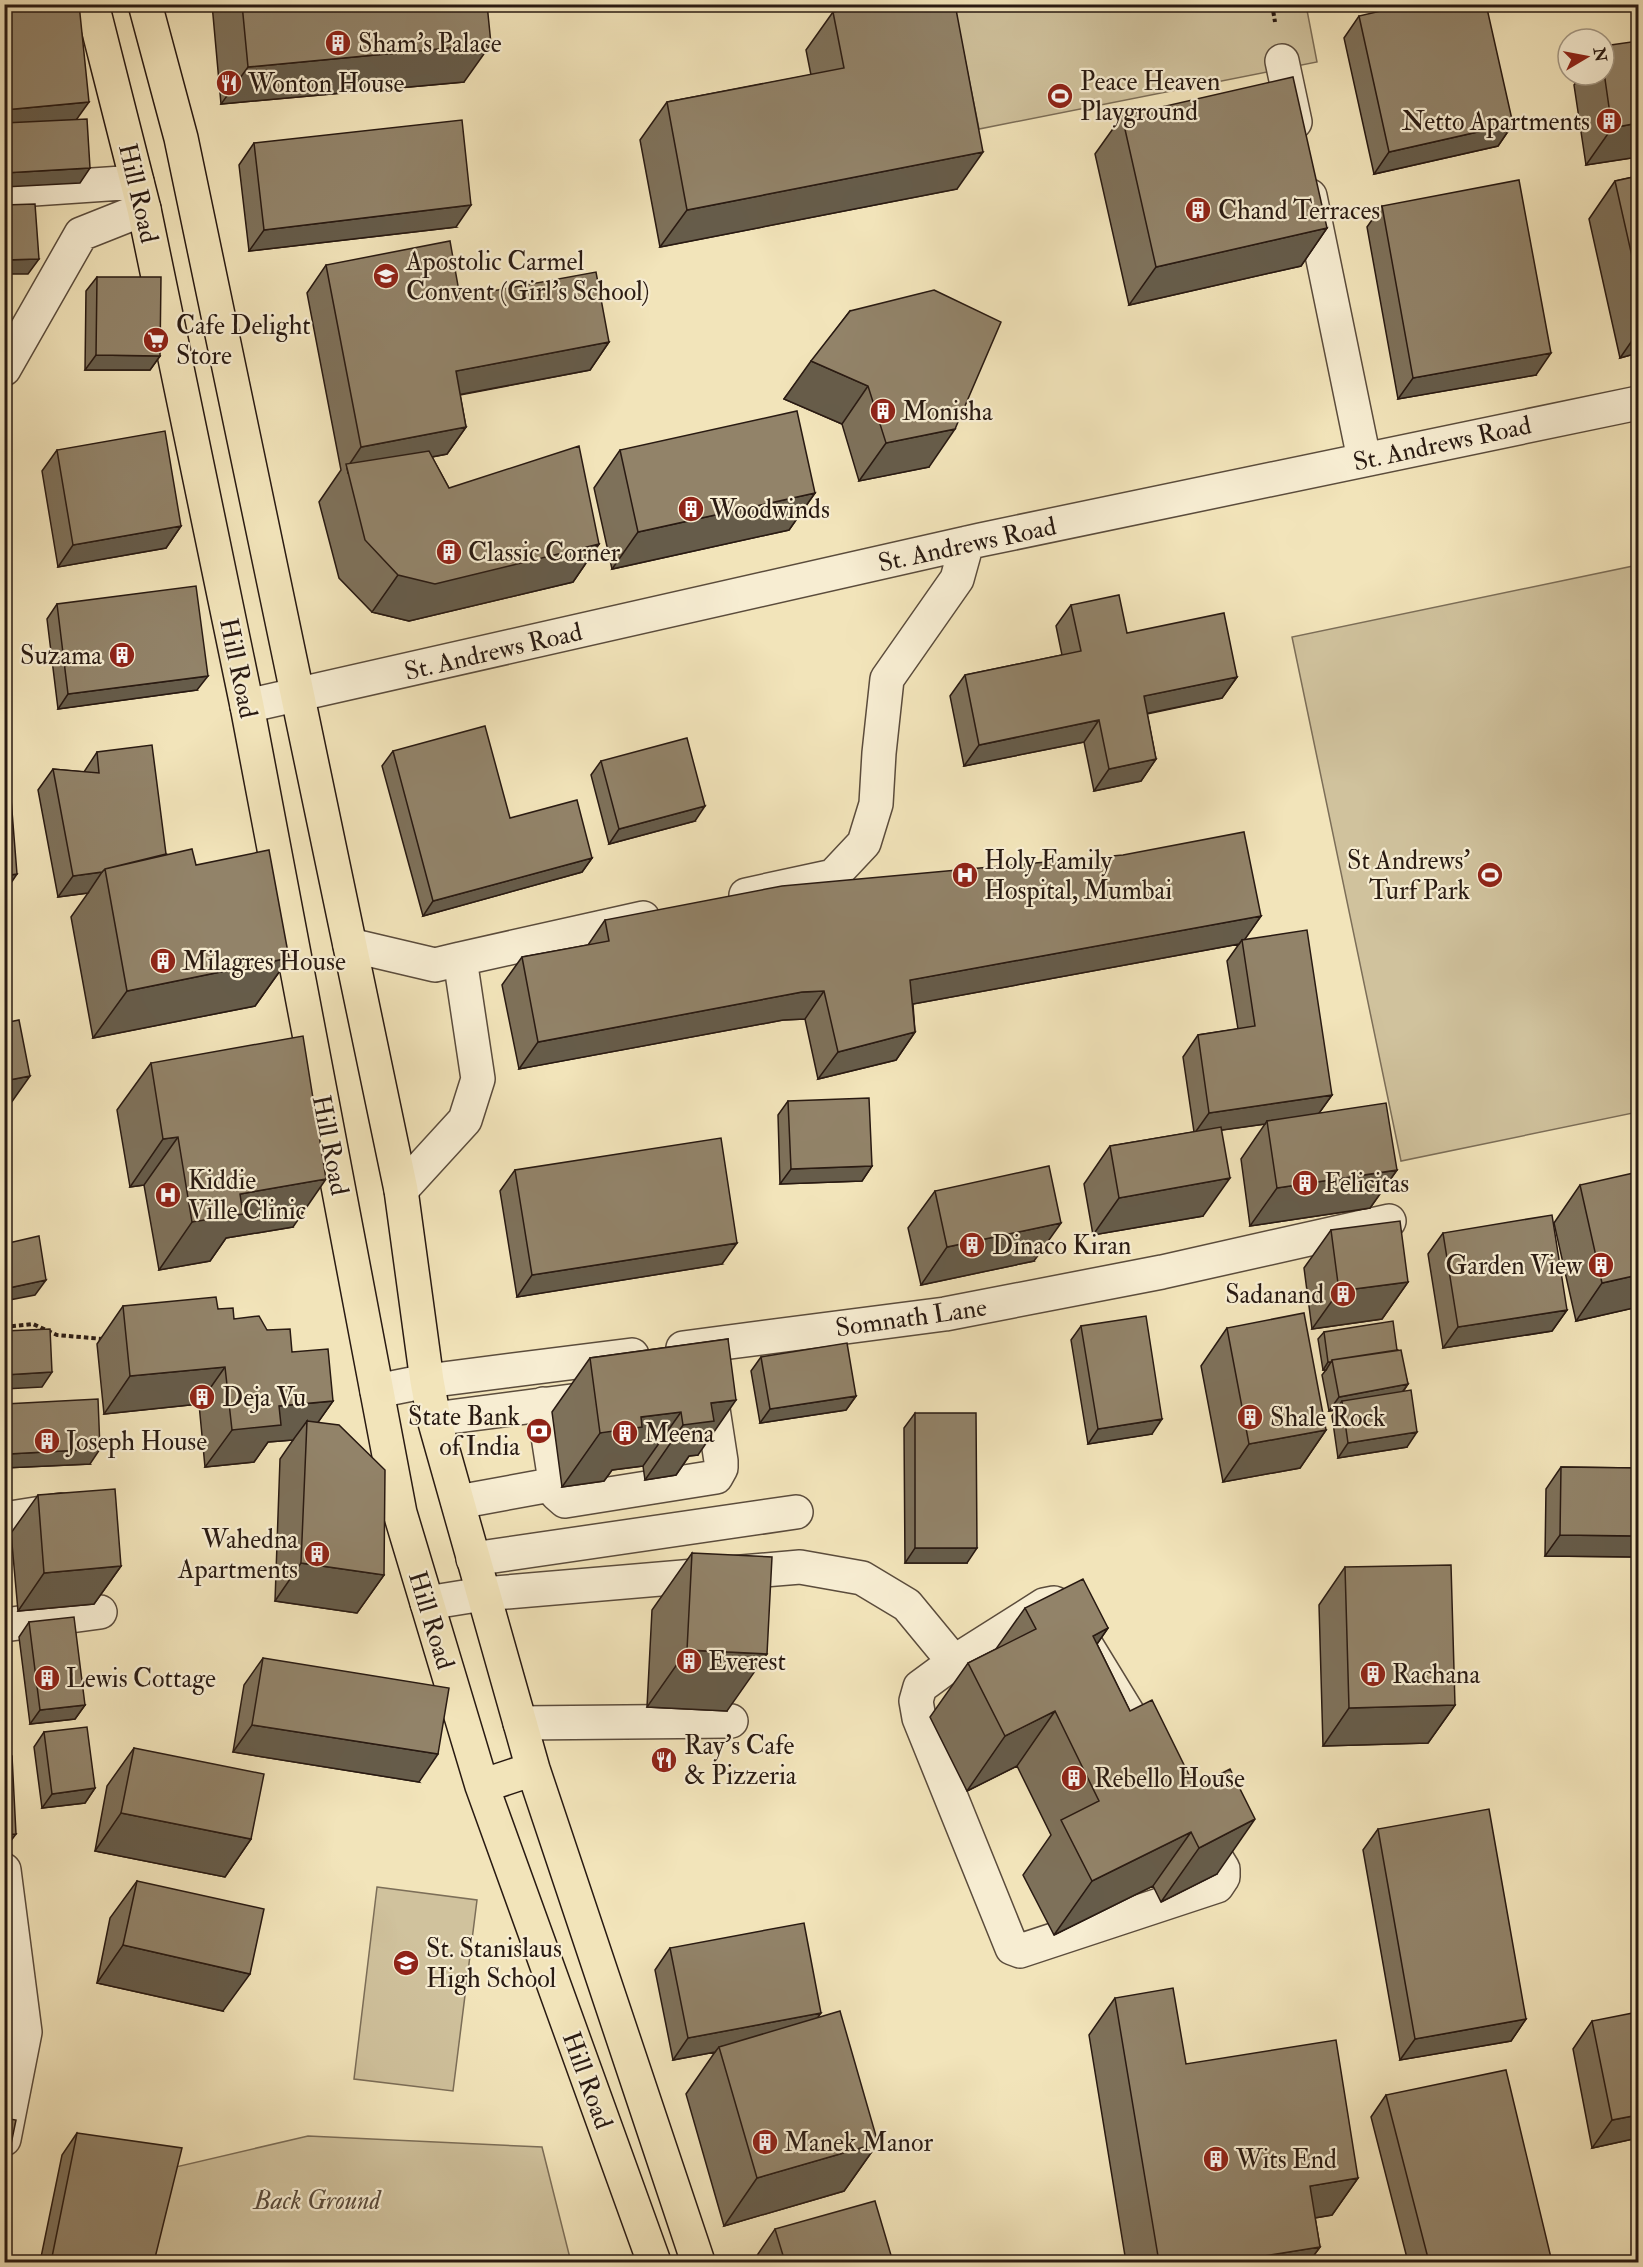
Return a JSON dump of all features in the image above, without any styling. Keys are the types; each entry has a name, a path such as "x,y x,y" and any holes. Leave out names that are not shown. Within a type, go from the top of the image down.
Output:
{"main road":[{"name":"Hill Road","path":"92,4 140,195 247,706 400,1513 482,1786 654,2262"},
{"name":"Hill Road","path":"146,4 181,138 400,1190 434,1419 533,1769 698,2262"},
{"path":"482,1786 533,1769"}],"street":[{"path":"1282,61 1364,459"},
{"path":"4,191 140,195"},
{"path":"4,369 81,234 140,195"},
{"name":"St. Andrews Road","path":"247,706 967,543 1638,403"},
{"path":"716,902 833,876 864,843 876,804 887,680 957,579 967,543"},
{"path":"350,945 435,965 670,912"},
{"path":"400,1190 465,1120 478,1079 460,959"},
{"name":"Somnath Lane","path":"377,1390 427,1381 945,1314 1162,1272 1389,1221"},
{"path":"543,1404 556,1484 559,1497 565,1501 716,1477 721,1468 721,1461 711,1396 705,1386 698,1384 681,1386"},
{"path":"434,1419 635,1392"},
{"path":"458,1502 556,1484"},
{"path":"4,1519 62,1510"},
{"path":"473,1559 796,1512"},
{"path":"427,1603 483,1594 800,1567 862,1578 907,1605 954,1662"},
{"path":"1054,1603 1063,1607 1223,1869 1223,1877 1217,1886 1028,1950 1020,1951 1012,1948 916,1709 920,1687 954,1662 1044,1605 1054,1603"},
{"path":"4,1625 100,1612"},
{"path":"428,1709 461,1715"},
{"path":"520,1723 731,1721"},
{"path":"4,1870 8,1923 25,2031 9,2097 4,2139"}],"path":[{"path":"4,1327 33,1324 57,1335 104,1339"}],"green space":[{"name":"Peace Heaven Playground","path":"954,5 1306,5 1317,62 979,129"},
{"name":"St Andrews' Turf Park","path":"1638,565 1638,1112 1401,1161 1292,637"},
{"path":"377,1887 477,1900 453,2091 354,2079"},
{"name":"Back Ground","path":"308,2136 542,2147 571,2262 145,2262 167,2169"}],"building":[{"path":"4,4 79,4 89,102 4,110"},
{"path":"242,4 487,4 491,44 248,67"},
{"path":"873,4 955,4 983,152 687,210 667,102 844,68 833,12"},
{"path":"1411,4 1486,4 1513,124 1389,152 1359,16"},
{"path":"1638,41 1638,123 1612,128 1606,87 1616,87 1616,44"},
{"name":"Chand Terraces","path":"1293,77 1327,228 1156,267 1122,116"},
{"path":"87,119 90,168 4,173 4,123"},
{"path":"462,120 471,205 264,230 254,143"},
{"path":"1638,176 1638,283 1615,181"},
{"path":"1519,180 1551,353 1413,378 1382,206"},
{"path":"35,204 39,259 4,260 4,205"},
{"path":"450,241 460,297 596,272 609,342 456,371 466,427 361,447 326,265"},
{"path":"97,277 161,277 160,356 96,355"},
{"path":"934,290 1001,322 955,429 886,443 868,386 811,361 850,311"},
{"path":"797,411 815,493 638,532 620,450"},
{"path":"165,431 181,526 73,545 57,450"},
{"path":"579,446 599,544 435,584 398,575 365,540 346,464 429,451 449,488"},
{"name":"Suzama","path":"196,586 208,676 68,694 57,604"},
{"path":"1119,595 1127,633 1224,613 1237,677 1144,696 1156,759 1109,769 1099,720 979,745 965,675 1081,651 1071,605"},
{"path":"485,726 510,818 577,800 592,858 433,901 393,751"},
{"path":"687,738 705,806 619,829 601,761"},
{"path":"152,745 166,854 105,869 102,872 73,876 53,769 99,773 97,752"},
{"path":"4,761 8,761 17,874 4,876"},
{"path":"1244,832 1261,916 910,980 915,1032 838,1052 824,991 802,992 538,1042 522,957 609,941 605,920 782,886 1123,855"},
{"path":"192,849 196,865 269,850 289,958 127,991 105,869"},
{"path":"1307,930 1332,1095 1209,1113 1198,1035 1255,1026 1242,940"},
{"path":"19,1020 30,1076 4,1081 4,1023"},
{"path":"303,1036 326,1179 240,1194 243,1214 192,1222 178,1137 163,1139 151,1063"},
{"path":"869,1098 872,1166 791,1169 788,1101"},
{"path":"1386,1103 1397,1170 1277,1188 1267,1121"},
{"path":"1221,1127 1230,1178 1119,1198 1110,1146"},
{"path":"721,1138 737,1243 532,1275 515,1170"},
{"path":"4,1162 9,1182 4,1183"},
{"path":"1049,1166 1061,1223 947,1247 935,1191"},
{"path":"1638,1172 1638,1275 1602,1283 1580,1185"},
{"path":"1552,1215 1567,1310 1458,1327 1443,1233"},
{"path":"4,1216 9,1233 4,1234"},
{"path":"1400,1221 1408,1282 1339,1291 1331,1230"},
{"path":"39,1236 46,1280 4,1289 4,1244"},
{"path":"216,1297 218,1309 233,1308 234,1319 259,1316 267,1330 290,1329 292,1352 328,1349 333,1401 279,1406 281,1425 232,1430 225,1367 130,1376 123,1306"},
{"path":"1304,1313 1326,1430 1249,1444 1227,1328"},
{"path":"1146,1316 1162,1419 1098,1429 1081,1326"},
{"path":"1393,1321 1397,1350 1328,1362 1324,1332"},
{"path":"50,1329 52,1372 4,1375 4,1331"},
{"path":"728,1339 736,1400 711,1403 714,1421 683,1425 681,1412 641,1417 642,1427 600,1433 590,1358"},
{"path":"847,1343 856,1396 770,1409 761,1357"},
{"path":"1401,1350 1408,1384 1339,1397 1332,1360"},
{"path":"1411,1390 1417,1432 1348,1443 1342,1401"},
{"name":"Joseph House","path":"98,1399 100,1449 8,1454 5,1404"},
{"path":"915,1413 976,1413 977,1548 915,1548"},
{"path":"307,1421 339,1425 385,1470 384,1575 301,1563"},
{"path":"1561,1467 1638,1468 1638,1536 1560,1535"},
{"path":"115,1489 121,1566 44,1573 38,1495"},
{"path":"692,1553 772,1557 767,1654 687,1650"},
{"path":"1451,1565 1455,1705 1349,1708 1345,1567"},
{"path":"1083,1579 1108,1628 1093,1636 1130,1711 1152,1700 1195,1787 1230,1769 1255,1819 1199,1848 1191,1832 1092,1881 1061,1820 1099,1801 1055,1711 1005,1736 968,1663 1036,1629 1025,1608"},
{"name":"Lewis Cottage","path":"74,1617 85,1705 40,1710 29,1622"},
{"path":"263,1658 449,1688 438,1754 252,1725"},
{"path":"87,1727 95,1788 52,1794 44,1732"},
{"path":"134,1748 264,1774 251,1839 121,1813"},
{"path":"4,1756 12,1756 16,1834 4,1835"},
{"path":"1489,1809 1526,2019 1415,2039 1378,1829"},
{"path":"137,1881 264,1909 250,1974 123,1945"},
{"path":"804,1923 821,2013 688,2038 670,1948"},
{"path":"4,1936 11,1936 8,2029 4,2029"},
{"name":"Wits End","path":"1173,1988 1186,2064 1336,2040 1358,2178 1310,2186 1320,2247 1227,2262 1159,2262 1115,1998"},
{"path":"840,2011 878,2143 757,2178 719,2047"},
{"path":"1638,2012 1638,2115 1612,2120 1592,2021"},
{"path":"1506,2070 1552,2262 1429,2262 1386,2095"},
{"path":"4,2118 16,2120 4,2178"},
{"path":"77,2133 182,2148 154,2262 51,2262"},
{"path":"875,2201 893,2262 785,2262 775,2229"}],"place":[{"name":"Sham's Palace","path":"338,43"},
{"name":"Wonton House","path":"229,83"},
{"name":"Peace Heaven Playground","path":"1060,96"},
{"name":"Netto Apartments","path":"1609,121"},
{"name":"Chand Terraces","path":"1198,210"},
{"name":"Apostolic Carmel Convent (Girl's School)","path":"386,276"},
{"name":"Cafe Delight Store","path":"156,340"},
{"name":"Monisha","path":"883,411"},
{"name":"Woodwinds","path":"691,509"},
{"name":"Classic Corner","path":"449,552"},
{"name":"Suzama","path":"122,655"},
{"name":"Holy Family Hospital, Mumbai","path":"965,875"},
{"name":"St Andrews' Turf Park","path":"1490,875"},
{"name":"Milagres House","path":"163,961"},
{"name":"Felicitas","path":"1305,1183"},
{"name":"Kiddie Ville Clinic","path":"168,1195"},
{"name":"Dinaco Kiran","path":"972,1245"},
{"name":"Garden View","path":"1601,1265"},
{"name":"Sadanand","path":"1343,1294"},
{"name":"Deja Vu","path":"202,1397"},
{"name":"Shale Rock","path":"1250,1417"},
{"name":"State Bank of India","path":"539,1431"},
{"name":"Meena","path":"625,1433"},
{"name":"Joseph House","path":"47,1441"},
{"name":"Wahedna Apartments","path":"317,1554"},
{"name":"Everest","path":"689,1661"},
{"name":"Rachana","path":"1373,1674"},
{"name":"Lewis Cottage","path":"47,1678"},
{"name":"Ray's Cafe & Pizzeria","path":"664,1760"},
{"name":"Rebello House","path":"1074,1778"},
{"name":"St. Stanislaus High School","path":"406,1963"},
{"name":"Manek Manor","path":"765,2142"},
{"name":"Wits End","path":"1216,2159"}]}
